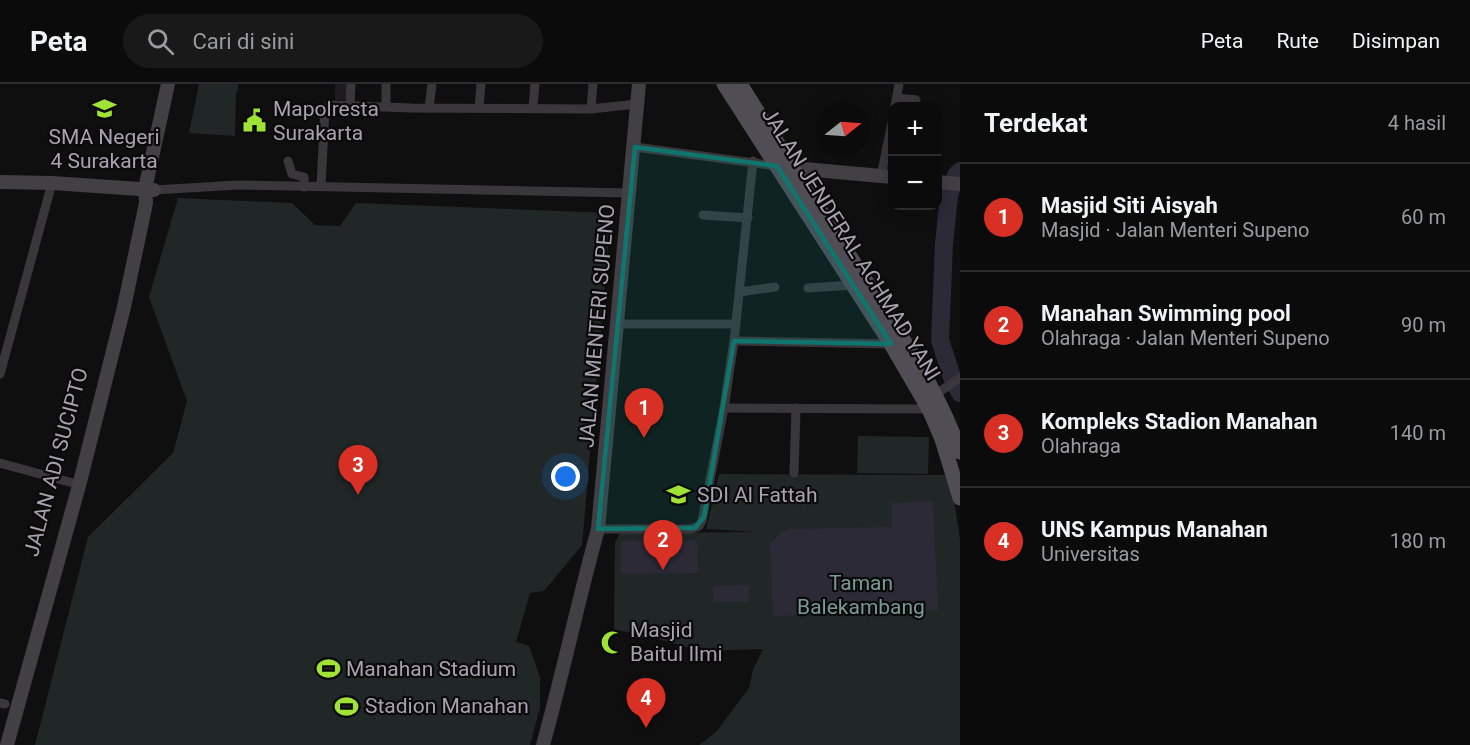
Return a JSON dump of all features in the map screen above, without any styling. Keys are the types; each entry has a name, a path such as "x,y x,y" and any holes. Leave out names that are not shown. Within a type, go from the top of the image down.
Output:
{"main road":[{"name":"JALAN ADI SUCIPTO","path":"7,745 80,482 121,318 150,190 168,84"},
{"name":"JALAN MENTERI SUPENO","path":"543,745 598,529 639,84"},
{"name":"JALAN JENDERAL ACHMAD YANI","path":"724,84 785,167 939,392 960,452"},
{"name":"JALAN JENDERAL ACHMAD YANI","path":"740,84 785,167 929,409 942,439 960,498"},
{"path":"785,167 887,177"},
{"path":"0,182 150,190"},
{"path":"942,182 960,184"},
{"name":"JALAN ADI SUCIPTO","path":"1,745 74,483 119,300 139,201 150,190"}],"street":[{"path":"350,105 351,84"},
{"path":"386,84 386,106"},
{"path":"429,108 432,84"},
{"path":"479,108 481,84"},
{"path":"533,107 535,84"},
{"path":"591,109 593,84"},
{"path":"899,84 896,102 916,100"},
{"path":"321,186 325,109 330,105 591,109 637,104"},
{"path":"635,147 785,167"},
{"path":"887,177 889,156"},
{"path":"288,161 292,174 304,177 304,186"},
{"path":"598,529 691,529 699,526 704,517 734,341 753,161"},
{"path":"0,374 52,183"},
{"path":"150,190 238,185 630,193"},
{"path":"703,215 748,218"},
{"path":"808,288 854,285"},
{"path":"740,292 775,288"},
{"path":"618,324 736,324"},
{"path":"734,341 891,344"},
{"path":"939,392 960,378"},
{"path":"724,408 929,409"},
{"path":"794,473 796,408"},
{"path":"0,463 74,483"}],"highlighted area":[{"path":"635,147 777,166 891,344 734,341 704,517 695,528 598,529"}],"shaded area":[{"path":"335,84 347,84 347,100 335,100"},
{"path":"933,501 938,610 773,616 770,544 782,532 791,529 892,527 892,503"},
{"path":"697,540 698,573 621,574 621,541"},
{"path":"749,585 749,602 713,602 713,586"}],"green space":[{"path":"199,84 238,84 235,136 189,133"},
{"path":"178,198 292,203 315,225 340,226 356,203 611,213 582,545 544,591 530,593 516,642 529,646 540,677 540,708 530,745 35,745 88,537 173,453 187,401 149,297"},
{"path":"858,436 929,437 928,474 857,473"},
{"name":"Taman Balekambang","path":"719,474 947,475 953,492 960,540 960,745 699,745 716,732 749,688 753,670 763,649 702,651 636,633 614,630 615,543 620,533 755,532 706,529"}],"waterway":[{"path":"960,171 956,175 949,195 944,244 940,340 952,377 960,393"}],"place":[{"name":"SMA Negeri 4 Surakarta","path":"104,109"},
{"name":"Mapolresta Surakarta","path":"255,121"},
{"name":"Masjid Siti Aisyah","path":"644,438"},
{"name":"Kompleks Stadion Manahan","path":"358,495"},
{"name":"SDI Al Fattah","path":"679,495"},
{"name":"Manahan Swimming pool","path":"663,570"},
{"name":"Masjid Baitul Ilmi","path":"612,642"},
{"name":"Manahan Stadium","path":"328,669"},
{"name":"Stadion Manahan","path":"347,706"},
{"name":"UNS Kampus Manahan","path":"646,728"}]}
